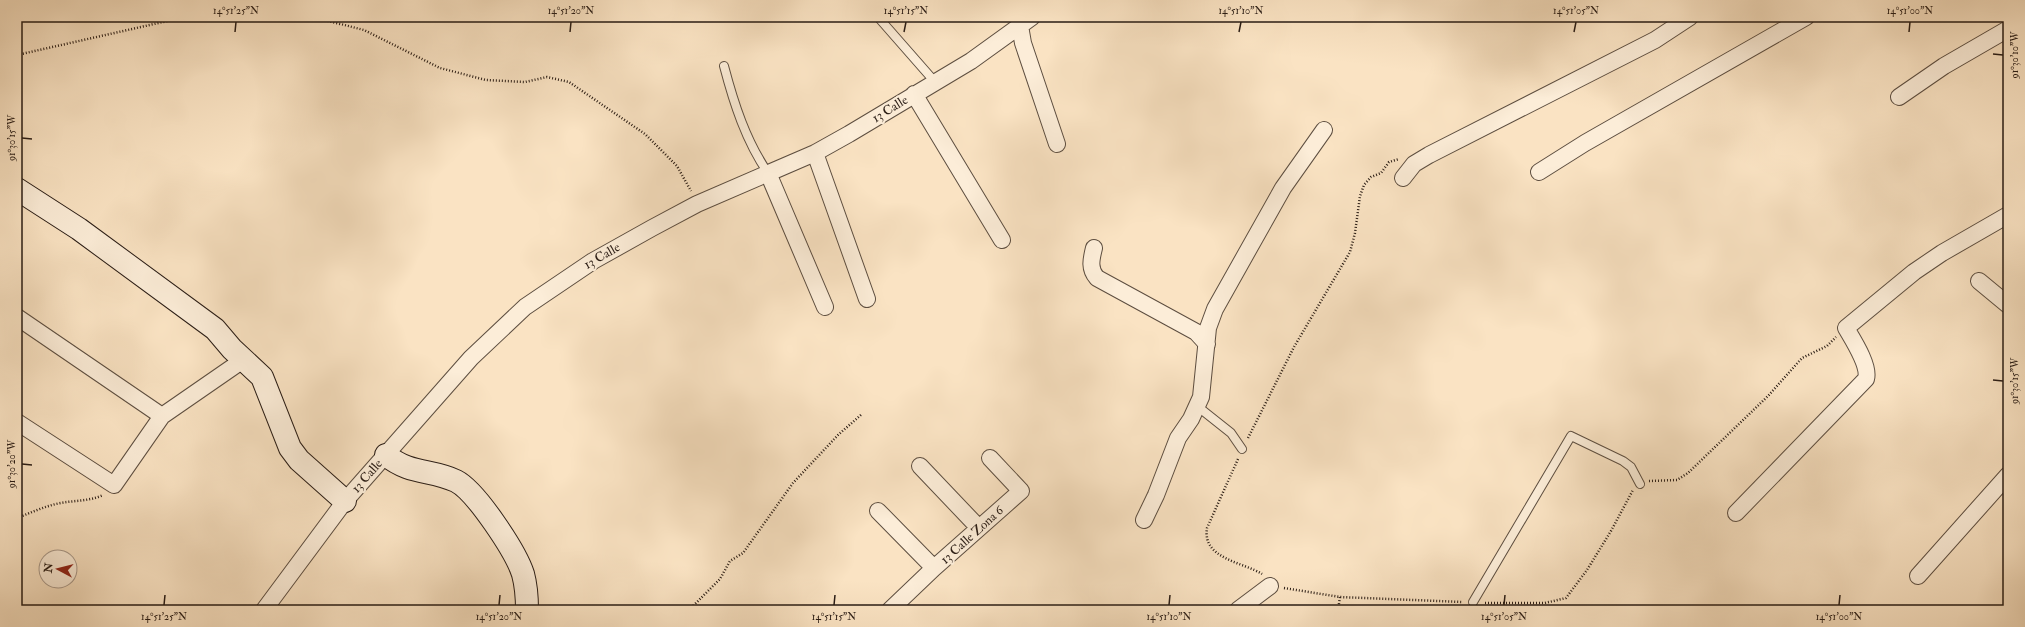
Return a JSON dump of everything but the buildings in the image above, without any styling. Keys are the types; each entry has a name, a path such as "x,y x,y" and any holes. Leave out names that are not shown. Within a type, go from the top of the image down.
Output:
{"street":[{"path":"1404,178 1414,164 1429,155 1655,40 1690,17"},
{"path":"1539,172 1585,143 1806,17"},
{"name":"13 Calle","path":"264,610 346,501 471,358 525,307 593,261 697,204 815,152 882,116 914,94 971,61 1026,22"},
{"path":"1026,22 1023,43 1057,144"},
{"path":"1899,97 1944,66 2008,29"},
{"path":"914,94 1002,240"},
{"path":"1144,520 1156,495 1178,438 1191,419 1201,397 1208,328 1215,309 1283,188 1324,130"},
{"path":"815,152 867,299"},
{"path":"768,174 825,307"},
{"path":"17,189 79,229 215,329 243,360 262,377 290,448 299,460 346,501"},
{"path":"1736,513 1866,379 1867,370 1846,328 1914,272 1942,253 2008,215"},
{"path":"1094,248 1091,266 1093,273 1097,278 1196,332 1207,344"},
{"path":"1979,281 2008,305"},
{"path":"17,317 162,416"},
{"path":"17,422 114,485 162,416 243,360"},
{"path":"386,455 407,469 454,480 473,494 518,563 525,583 527,610"},
{"name":"13 Calle Zona 6","path":"890,610 934,568 1021,492 990,458"},
{"path":"920,466 979,528"},
{"path":"1918,576 2008,475"},
{"path":"878,511 934,568"},
{"path":"1238,610 1270,586"}],"lane":[{"path":"878,17 935,82"},
{"path":"724,66 736,106 750,142 768,174"},
{"path":"1197,406 1231,433 1242,449"},
{"path":"1473,602 1572,436 1623,461 1631,467 1640,484"}],"path":[{"path":"17,55 184,17"},
{"path":"313,17 364,30 440,68 486,80 525,82 547,77 569,82 645,134 677,166 697,204"},
{"path":"1404,178 1403,163 1398,159 1389,162 1381,173 1372,177 1364,185 1360,196 1355,233 1350,252 1294,347 1242,449 1207,528 1206,539 1209,546 1235,563 1263,575 1270,586 1340,596 1473,602 1545,603 1566,598 1611,532 1627,496 1640,484 1648,481 1677,480 1688,472 1768,396 1802,358 1827,346 1846,328"},
{"path":"689,610 720,578 730,562 742,553 793,483 838,435 862,414"},
{"path":"17,518 55,504 74,500 92,500 104,495 114,485"},
{"path":"1338,610 1340,596"}]}
